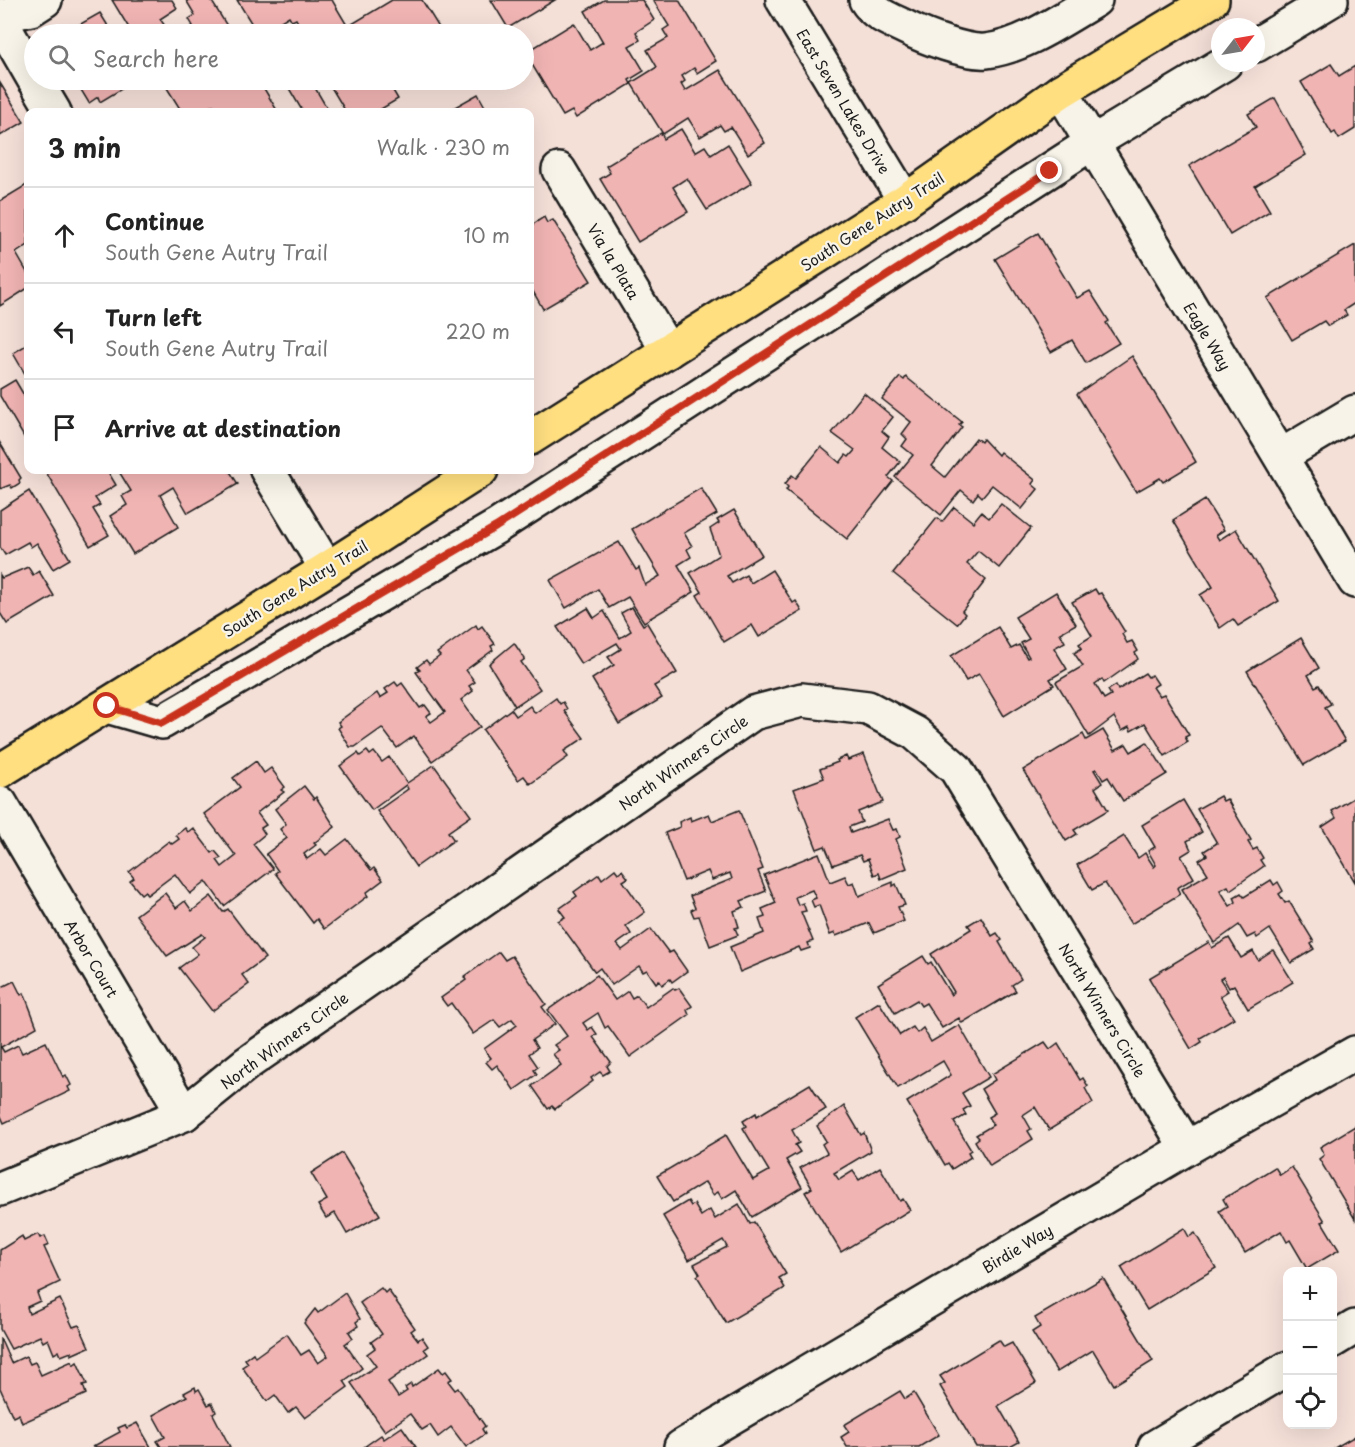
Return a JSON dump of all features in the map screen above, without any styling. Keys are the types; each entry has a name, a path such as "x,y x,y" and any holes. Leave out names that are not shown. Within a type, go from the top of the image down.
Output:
{"main road":[{"name":"South Gene Autry Trail","path":"534,435 905,201 1062,91 1212,0"},
{"name":"South Gene Autry Trail","path":"0,771 327,569 475,474"}],"street":[{"path":"24,60 0,18 31,9 45,0"},
{"name":"East Seven Lakes Drive","path":"783,0 905,201"},
{"path":"866,0 872,10 916,33 952,45 986,51 1035,36 1095,0"},
{"path":"1265,40 1331,0"},
{"path":"107,706 162,723 496,527 1092,143 1211,71"},
{"path":"41,90 52,108"},
{"name":"Eagle Way","path":"1062,91 1355,581"},
{"name":"Via la Plata","path":"559,170 668,351"},
{"path":"1281,456 1355,412"},
{"path":"269,474 327,569"},
{"name":"North Winners Circle","path":"0,1189 184,1114 246,1064 753,712 802,700 868,708 915,733 956,769 1187,1148"},
{"name":"Arbor Court","path":"0,803 184,1114"},
{"name":"Birdie Way","path":"681,1447 1187,1148 1355,1053"},
{"path":"1337,1338 1355,1327"},
{"path":"1155,1447 1283,1370"}],"building":[{"path":"112,0 172,0 177,8 160,19 164,24 127,24"},
{"path":"186,0 211,0 226,24 192,24 189,19 195,15"},
{"path":"237,0 332,0 346,24 299,24 296,19 292,21 289,16 276,24 252,24"},
{"path":"392,0 422,0 437,24 352,24"},
{"path":"491,0 555,0 515,24 506,24"},
{"path":"604,0 642,0 654,20 636,32 640,40 629,46 644,71 629,80 631,84 576,118 572,111 563,116 534,68 534,47 574,23 590,50 603,42 585,11"},
{"path":"653,0 679,0 716,61 697,73 694,68 682,76 685,81 681,84 685,91 720,70 765,143 748,154 731,127 724,131 720,125 700,137 688,118 663,134 631,83 657,67 647,50 668,38 663,30 669,26"},
{"path":"100,13 107,24 81,24"},
{"path":"1331,64 1339,76 1355,66 1355,129 1339,139 1335,132 1332,134 1301,82"},
{"path":"0,83 24,122 0,136"},
{"path":"81,90 120,90 100,102 98,97 89,103"},
{"path":"168,90 265,90 276,108 215,108 213,105 208,108 180,108"},
{"path":"290,90 316,90 327,108 301,108"},
{"path":"333,90 393,90 398,99 383,108 344,108"},
{"path":"478,94 486,108 453,108"},
{"path":"1275,98 1306,155 1255,186 1270,211 1230,235 1189,166 1256,127 1248,114"},
{"path":"681,129 695,152 705,146 711,155 728,144 752,183 707,210 687,178 673,187 688,212 638,242 600,179 610,173 606,166 661,133 664,139"},
{"path":"24,186 24,248 16,253 24,267 24,291 0,306 0,201"},
{"path":"544,217 547,223 553,220 591,281 543,309 534,293 534,223"},
{"path":"1038,233 1077,298 1090,291 1109,321 1106,323 1119,343 1086,363 1072,340 1051,352 995,259"},
{"path":"1355,245 1355,303 1344,310 1347,315 1328,326 1324,321 1292,340 1267,298"},
{"path":"24,346 24,372 13,353"},
{"path":"1132,356 1196,462 1163,482 1160,478 1136,492 1077,394"},
{"path":"900,377 904,380 906,377 962,422 959,425 962,427 932,466 945,477 976,438 981,442 983,439 998,455 1000,452 1035,480 1032,484 1038,489 1022,509 992,485 982,497 978,493 973,500 961,490 941,515 895,477 913,455 902,446 907,439 902,434 911,422 882,399"},
{"path":"15,380 24,395 24,437 0,396 0,389"},
{"path":"864,393 893,417 882,431 889,437 882,447 900,462 888,477 893,481 847,539 786,490 788,487 785,484 792,475 796,478 821,447 840,463 846,455 849,457 855,450 832,433"},
{"path":"0,443 21,478 20,483 12,488 10,485 0,489"},
{"path":"47,474 109,474 116,485 95,498 100,505 93,509 109,535 90,546"},
{"path":"120,474 232,474 238,484 188,513 173,487 160,495 178,527 133,554 110,516 127,505 122,496 131,491"},
{"path":"701,488 717,514 684,533 692,546 687,549 691,557 678,565 694,592 644,622 628,597 609,608 598,589 566,608 550,580 619,542 636,570 639,568 645,585 660,576 632,529"},
{"path":"29,491 70,559 53,569 37,543 31,547 28,542 5,555 0,547 0,510"},
{"path":"1205,500 1224,530 1216,535 1219,540 1236,529 1279,601 1238,626 1233,619 1220,628 1200,595 1213,587 1173,520"},
{"path":"1001,504 1031,528 999,568 978,551 967,564 986,580 962,611 965,614 957,624 893,573 937,518 942,522 954,507 973,522 981,512 989,518"},
{"path":"734,510 762,555 727,576 732,583 746,575 751,583 772,570 793,603 796,601 802,611 759,637 752,625 724,642 697,595 702,592 690,573 719,555 710,529 719,523 717,520"},
{"path":"28,567 33,575 39,571 54,596 7,624 0,613 0,575 2,578"},
{"path":"1095,589 1098,594 1101,593 1125,632 1122,634 1127,643 1132,641 1138,651 1135,653 1138,659 1104,683 1102,679 1095,684 1104,699 1111,695 1108,690 1116,685 1118,690 1145,673 1148,677 1152,675 1158,684 1153,687 1159,696 1164,694 1189,735 1185,737 1188,742 1165,756 1145,723 1131,731 1129,727 1122,731 1114,717 1089,736 1056,682 1083,666 1074,653 1082,648 1079,644 1092,636 1072,602"},
{"path":"1056,592 1076,624 1060,633 1065,642 1054,648 1067,669 1050,679 1054,685 1004,716 979,674 966,681 951,656 998,627 1011,649 1019,645 1027,658 1029,657 1021,643 1029,639 1015,617"},
{"path":"632,607 643,625 647,623 677,673 654,686 662,698 619,724 592,679 614,665 608,657 621,649 617,643 581,664 557,627 588,608 594,618 604,611 620,638 631,631 621,613"},
{"path":"476,625 478,629 482,626 495,644 491,646 493,650 466,670 475,682 469,686 473,691 461,700 480,727 432,761 414,736 397,748 382,728 355,747 350,747 338,728 341,726 338,722 377,693 380,698 388,693 385,689 395,682 398,686 402,683 420,708 425,705 431,713 426,716 431,722 445,712 416,672 420,670 417,667 426,660 429,664 440,656 437,653"},
{"path":"1301,638 1319,668 1308,675 1315,687 1319,685 1331,704 1325,707 1345,741 1304,765 1247,671"},
{"path":"514,643 525,659 521,662 540,689 511,709 515,706 489,664"},
{"path":"556,698 560,704 563,702 567,709 564,711 584,738 564,751 568,757 530,784 524,776 518,780 483,730 511,709 516,716 530,706 535,713"},
{"path":"1103,730 1115,750 1126,744 1131,752 1147,742 1167,774 1123,801 1108,777 1103,780 1097,769 1094,770 1102,783 1095,788 1108,810 1074,830 1077,834 1066,841 1023,770 1083,734 1086,740"},
{"path":"367,751 370,755 374,752 382,762 389,757 407,783 434,765 471,816 448,832 454,840 416,867 377,811 408,789 406,785 372,810 340,766 358,753 360,756"},
{"path":"864,754 883,802 858,812 862,822 849,827 851,833 888,819 893,830 897,829 900,837 896,839 907,868 881,879 879,873 874,875 868,859 863,861 860,855 833,865 825,846 817,849 794,789 824,778 820,769 838,762 837,760 846,756 848,760"},
{"path":"256,761 264,773 271,768 285,787 281,790 284,792 257,813 266,825 261,828 265,834 253,844 273,869 224,906 206,881 190,894 175,874 147,895 145,891 141,894 130,881 134,878 129,872 169,841 172,844 179,839 176,835 185,828 188,832 193,828 212,853 215,851 221,858 217,860 222,867 236,856 204,814 240,787 233,778"},
{"path":"304,786 314,799 316,797 335,827 304,854 307,859 321,849 326,855 347,839 371,870 374,868 383,880 366,893 368,896 324,929 317,919 313,923 275,873 278,871 266,854 287,838 280,829 286,824 275,809"},
{"path":"1220,796 1223,801 1227,799 1251,840 1248,842 1253,850 1257,848 1263,858 1260,860 1264,866 1230,890 1228,886 1220,890 1230,906 1236,902 1234,897 1241,893 1244,897 1271,880 1274,885 1278,882 1283,891 1279,894 1285,903 1289,901 1314,942 1311,944 1314,949 1291,963 1270,929 1257,938 1255,934 1247,938 1239,925 1214,943 1182,889 1208,874 1199,860 1207,855 1204,851 1217,843 1197,809"},
{"path":"1355,797 1355,882 1322,827 1336,818 1332,811"},
{"path":"1183,800 1202,832 1187,841 1191,850 1181,856 1194,878 1177,888 1180,894 1131,924 1105,883 1092,890 1077,865 1124,836 1138,858 1145,853 1154,867 1156,865 1148,851 1155,847 1142,825"},
{"path":"739,810 763,869 758,871 766,891 741,901 744,907 734,911 739,927 735,928 738,935 710,946 699,916 694,917 691,910 695,908 690,896 732,879 730,873 712,880 708,871 684,881 665,833 680,827 679,822 690,817 691,821 709,814 712,821"},
{"path":"819,853 830,882 845,876 849,884 854,882 859,896 893,882 893,886 896,884 905,905 898,907 904,921 874,933 869,923 836,936 835,933 830,935 819,905 814,907 811,900 816,898 812,890 795,897 798,905 803,903 806,911 801,912 813,941 808,943 810,948 801,951 799,947 740,972 730,947 764,933 759,919 765,917 762,909 776,903 764,875"},
{"path":"615,869 618,873 622,870 628,878 623,881 645,912 626,926 631,934 617,944 622,950 651,929 669,953 673,951 687,971 672,982 670,979 662,985 659,980 656,983 647,970 643,972 639,966 612,985 600,968 595,972 558,921 565,917 559,909 577,896 574,892 599,874 602,879"},
{"path":"165,893 176,908 185,901 192,911 211,896 223,912 228,909 265,958 242,975 249,984 212,1011 179,968 198,954 192,947 205,937 202,934 167,956 136,915"},
{"path":"981,917 992,936 997,933 1002,940 999,942 1021,979 1012,985 1016,991 962,1023 959,1018 942,1028 926,1003 921,1006 917,1000 895,1013 878,984 923,956 928,964 931,962 951,995 954,992 931,954 971,929 968,925"},
{"path":"1229,938 1241,958 1253,951 1258,960 1273,950 1293,982 1248,1009 1234,985 1229,988 1223,977 1220,979 1228,991 1220,996 1234,1018 1200,1038 1202,1042 1191,1049 1149,978 1209,942 1212,948"},
{"path":"499,952 505,960 512,956 546,1004 542,1007 555,1024 532,1040 537,1048 529,1054 538,1067 534,1070 537,1074 514,1090 497,1065 492,1069 486,1062 491,1058 484,1049 517,1025 512,1019 500,1027 494,1020 473,1034 451,1003 447,1006 441,998 466,980 464,977"},
{"path":"597,975 615,1000 628,991 632,998 637,995 646,1007 673,988 675,990 679,988 692,1006 687,1010 689,1015 630,1057 608,1026 605,1028 598,1013 583,1023 588,1030 592,1027 597,1034 593,1037 611,1062 607,1066 610,1071 603,1075 600,1072 591,1078 593,1081 555,1109 552,1106 548,1109 532,1086 561,1065 553,1054 559,1050 554,1045 567,1036 548,1010"},
{"path":"14,981 21,995 24,993 37,1027 1,1047 4,1052 18,1045 22,1053 46,1042 63,1077 66,1075 71,1085 68,1087 70,1091 4,1123 0,1114 0,988"},
{"path":"879,1002 900,1035 913,1027 917,1033 923,1028 931,1042 959,1025 989,1077 962,1093 970,1106 963,1110 966,1115 954,1122 971,1150 968,1152 971,1157 952,1169 948,1163 945,1165 907,1102 951,1075 943,1061 898,1088 855,1017"},
{"path":"1045,1042 1050,1049 1058,1043 1080,1080 1083,1078 1088,1086 1085,1088 1093,1103 1049,1130 1035,1107 1023,1115 1031,1129 1028,1131 1033,1139 990,1166 975,1141 979,1138 976,1135 993,1125 988,1117 995,1113 981,1089 995,1080 992,1074"},
{"path":"810,1084 826,1109 792,1130 799,1143 795,1145 800,1152 786,1160 802,1187 752,1217 736,1190 722,1199 718,1192 713,1195 705,1182 673,1202 657,1176 726,1135 753,1180 769,1171 743,1128 746,1126 743,1121 756,1113 757,1116"},
{"path":"844,1106 861,1135 864,1133 871,1151 834,1173 839,1180 853,1171 859,1180 880,1167 900,1201 903,1199 910,1210 841,1252 805,1192 812,1188 800,1168 827,1153 822,1144 826,1141 817,1126"},
{"path":"1355,1126 1355,1219 1319,1159 1324,1155 1320,1147"},
{"path":"342,1153 380,1215 347,1234 335,1213 326,1218 318,1205 327,1200 311,1173"},
{"path":"1275,1167 1280,1175 1292,1167 1325,1221 1322,1222 1339,1250 1310,1267 1306,1267 1290,1240 1287,1242 1281,1231 1245,1253 1219,1211 1227,1206 1223,1199"},
{"path":"688,1201 691,1206 694,1204 701,1216 710,1210 715,1219 739,1204 750,1224 754,1222 786,1274 779,1278 785,1288 726,1323 697,1276 700,1274 694,1264 727,1247 723,1240 689,1260 663,1216"},
{"path":"1184,1228 1189,1237 1195,1233 1216,1268 1147,1310 1121,1267"},
{"path":"38,1234 40,1238 45,1236 49,1245 44,1247 60,1282 37,1293 40,1301 27,1307 29,1314 60,1299 73,1327 79,1325 89,1347 71,1355 71,1352 61,1356 59,1351 54,1354 48,1339 43,1342 40,1336 11,1349 0,1329 0,1250 22,1236 24,1241"},
{"path":"1103,1278 1153,1361 1114,1385 1093,1350 1057,1372 1032,1332 1040,1327 1035,1318"},
{"path":"381,1288 385,1293 388,1290 415,1328 411,1331 418,1340 422,1337 428,1346 424,1349 428,1354 388,1382 398,1397 407,1391 405,1388 411,1384 412,1387 439,1368 443,1373 446,1371 452,1379 448,1381 455,1390 458,1388 485,1426 482,1429 485,1434 466,1447 451,1427 438,1437 430,1425 422,1430 410,1414 385,1431 351,1383 376,1366 367,1354 375,1348 371,1342 382,1334 360,1303"},
{"path":"345,1293 360,1319 356,1322 358,1326 349,1332 353,1338 345,1344 362,1368 344,1381 348,1387 305,1418 296,1407 288,1413 275,1395 267,1401 242,1367 248,1363 245,1359 253,1353 255,1357 287,1334 301,1355 309,1350 318,1363 328,1356 304,1323 315,1309 318,1313"},
{"path":"0,1338 11,1363 26,1356 30,1364 35,1362 41,1375 72,1361 73,1365 77,1362 87,1384 83,1385 86,1394 22,1423 19,1414 13,1417 0,1388"},
{"path":"999,1340 1004,1347 1012,1343 1036,1383 998,1406 1019,1442 1010,1447 976,1447 940,1386 945,1383 940,1376"},
{"path":"195,1387 196,1391 199,1389 208,1405 212,1403 216,1412 213,1414 230,1447 161,1447 157,1441 165,1437 153,1415 187,1396 184,1393"},
{"path":"900,1391 905,1399 914,1393 939,1435 919,1447 847,1447 841,1437 849,1432 844,1425"},
{"path":"137,1423 151,1447 92,1447 120,1432 118,1428 125,1425 127,1428"},
{"path":"402,1427 416,1447 364,1447 381,1435 384,1439"},
{"path":"1355,1436 1355,1447 1336,1447"}],"route":[{"path":"107,706 162,723 496,527 1050,171"}]}
